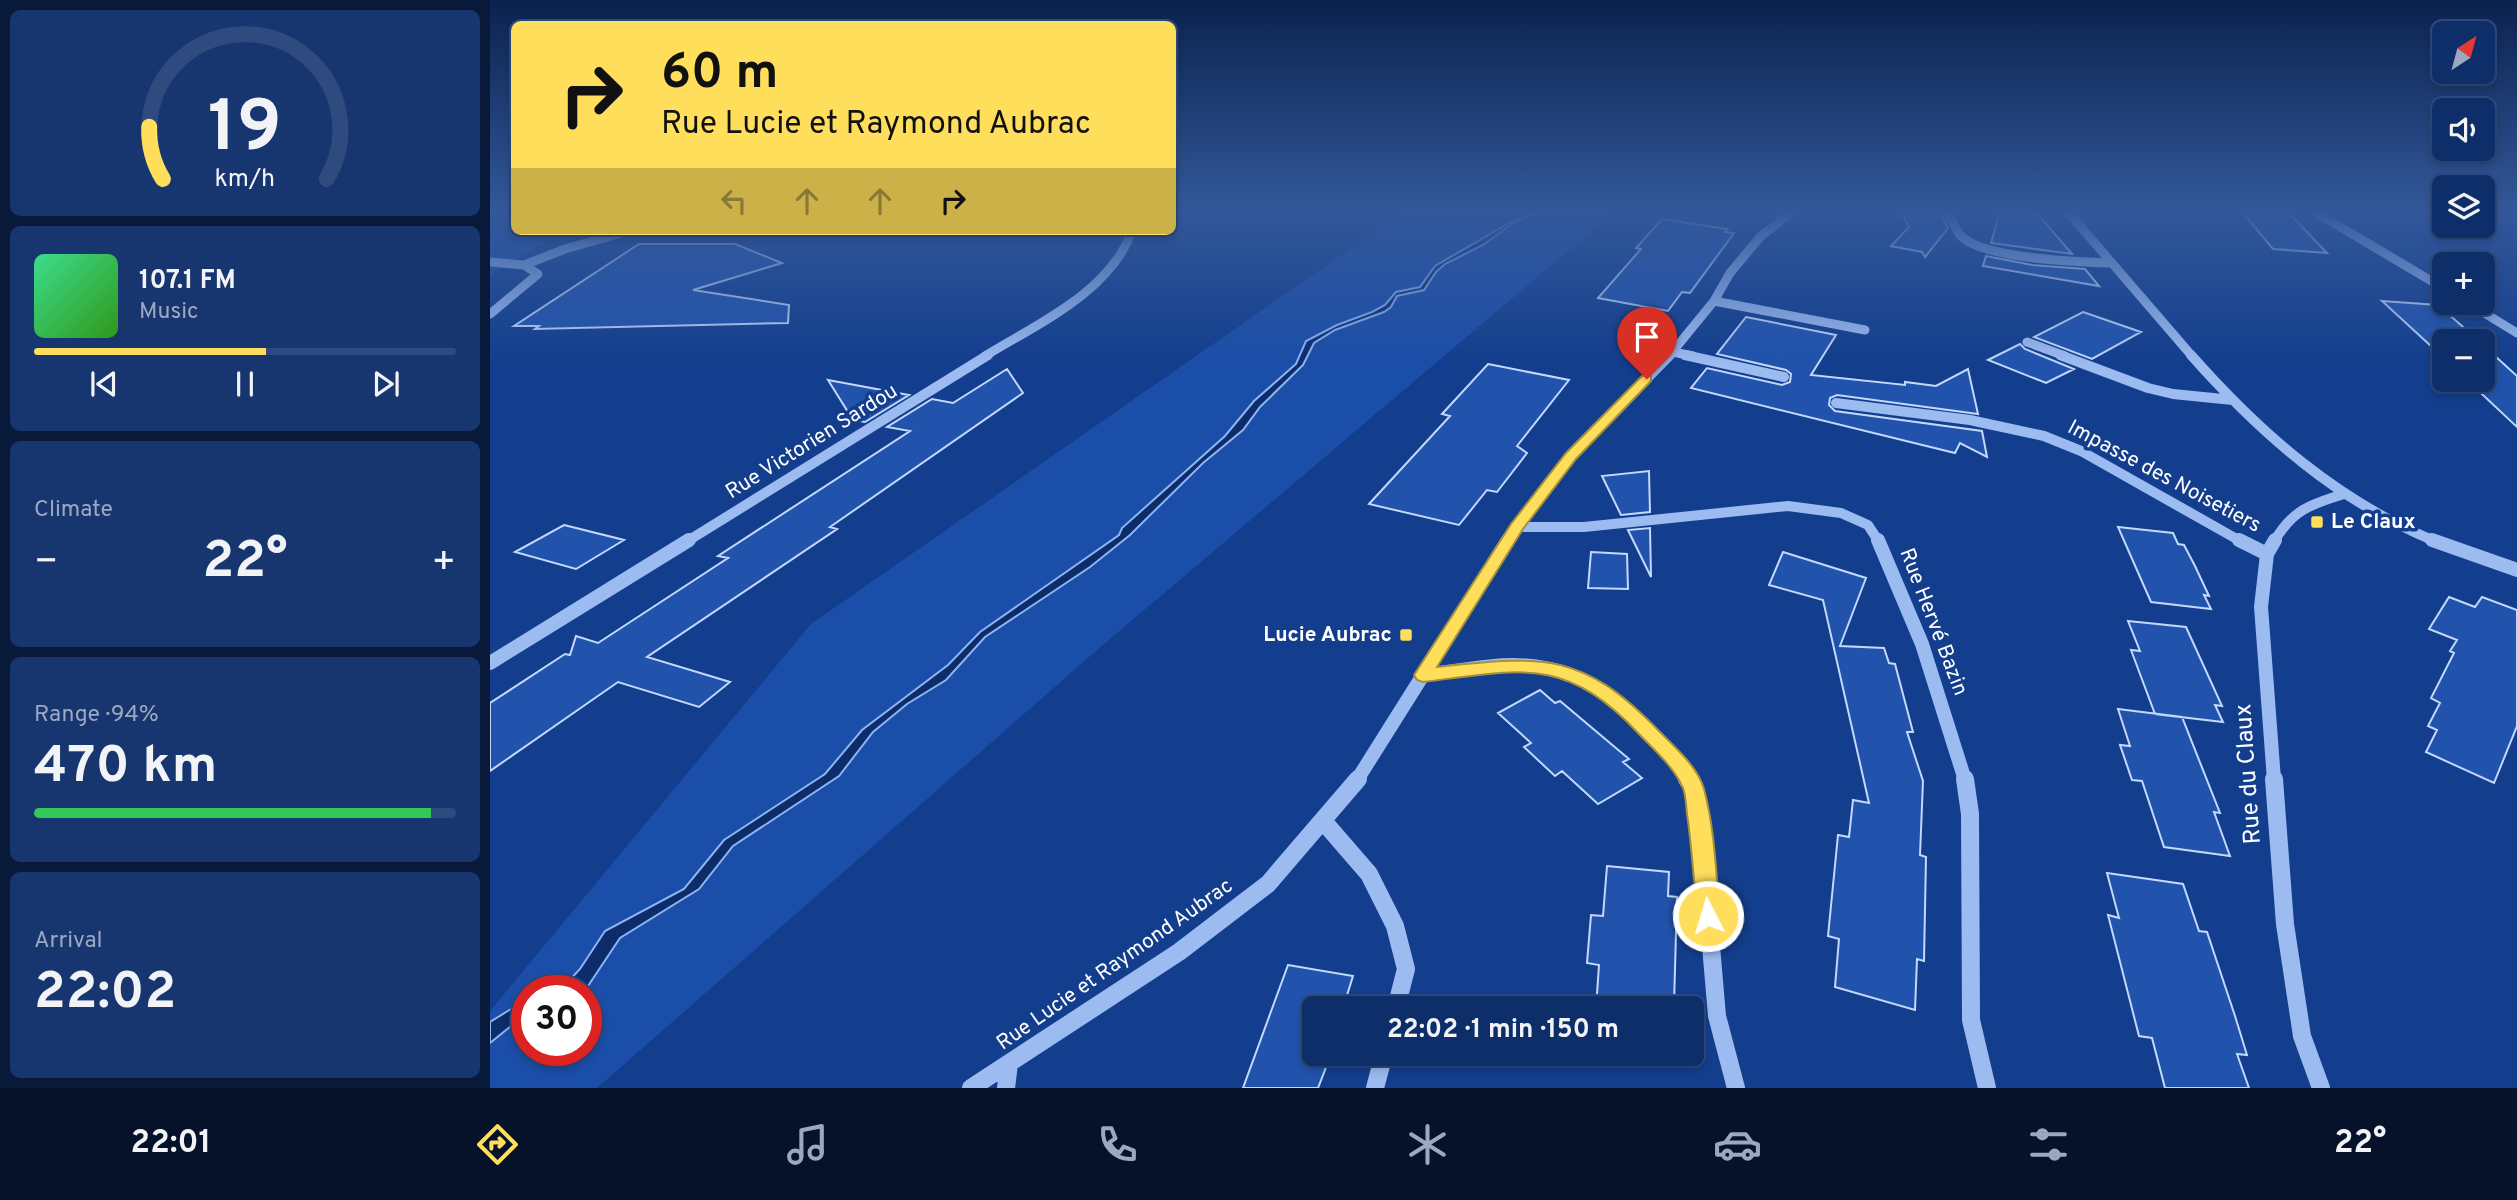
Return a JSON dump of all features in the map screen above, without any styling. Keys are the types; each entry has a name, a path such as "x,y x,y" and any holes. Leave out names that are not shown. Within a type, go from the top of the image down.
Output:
{"street":[{"path":"490,314 538,274 524,265 505,263"},
{"path":"524,265 530,263"},
{"name":"Rue Victorien Sardou","path":"490,663 1057,312 1117,263"},
{"name":"Rue Lucie et Raymond Aubrac","path":"971,1088 1178,952 1268,884 1324,822 1358,779 1516,527 1571,456 1673,352 1714,301 1739,263"},
{"path":"2107,263 2112,263 2233,400 2307,466 2344,494 2392,521 2517,570"},
{"path":"2401,263 2432,281"},
{"path":"1714,301 1865,330"},
{"path":"2488,315 2517,333"},
{"path":"2027,342 2148,388 2173,394 2233,400"},
{"path":"1673,352 1784,377"},
{"name":"Impasse des Noisetiers","path":"1836,403 1970,420 2045,436 2081,451 2205,523 2267,554"},
{"name":"Rue du Claux","path":"2321,1088 2302,1036 2285,924 2260,607 2267,554 2283,526 2306,506 2344,494"},
{"name":"Rue Hervé Bazin","path":"1516,527 1584,527 1788,506 1841,513 1868,525 1884,549 1922,644 1965,778 1970,814 1971,1020 1987,1088"},
{"path":"1423,675 1513,665 1556,669 1590,682 1623,705 1672,757 1693,787 1702,841 1717,1016 1736,1088"},
{"path":"1324,822 1369,874 1395,926 1406,969 1399,996"},
{"path":"1006,1088 1009,1064"},
{"path":"1375,1088 1381,1066"}],"shaded area":[{"path":"490,263 511,263 490,275"},
{"path":"1330,263 1554,263 1097,650 597,1088 490,1088 490,1011 511,986 511,1066 602,1066 602,975 520,975 811,624"},
{"path":"1447,263 1436,272 1424,290 1397,296 1391,307 1384,312 1335,330 1314,343 1303,365 1260,407 1243,430 1203,463 1130,535 1090,567 985,637 946,680 907,704 873,732 839,776 733,846 699,889 620,938 595,975 574,975 605,931 684,889 724,840 825,774 862,730 948,665 980,632 1119,535 1122,528 1225,436 1254,401 1296,364 1306,341 1385,305 1396,292 1420,287 1435,266"},
{"path":"511,1009 511,1026 490,1043 490,1022"}],"building":[{"path":"610,263 781,263 693,290 789,305 788,323 535,329 539,326 514,326"},
{"path":"1629,263 1712,263 1690,293 1682,292 1668,311 1598,298"},
{"path":"1984,263 2021,263 2085,269 2099,286 1983,266"},
{"path":"2382,301 2432,305 2432,315 2449,315 2465,329 2432,329 2432,347"},
{"path":"2083,312 2141,332 2092,359 2034,337"},
{"path":"1746,317 1836,335 1811,375 1936,386 1968,369 1978,414 1837,395 1830,398 1829,405 1835,411 1982,431 1987,457 1960,443 1955,453 1691,388 1707,368 1782,385 1790,382 1791,374 1786,370 1717,354"},
{"path":"2020,344 2025,349 2074,369 2046,383 1988,360"},
{"path":"2495,356 2517,376 2517,427 2480,392 2495,392"},
{"path":"1488,364 1569,380 1517,446 1527,453 1497,492 1487,490 1459,525 1369,504 1450,416 1442,414"},
{"path":"1007,369 1023,393 830,527 837,529 647,657 730,682 699,707 618,682 490,771 490,703 565,654 570,655 576,636 598,643 728,558 718,556 910,431 887,427 932,399 953,403"},
{"path":"828,380 909,395 865,422 853,420"},
{"path":"1649,471 1650,512 1621,515 1602,476"},
{"path":"564,525 624,540 576,569 515,552"},
{"path":"2118,527 2173,533 2178,544 2184,545 2195,566 2209,596 2204,595 2211,609 2151,602"},
{"path":"1650,528 1651,577 1628,530"},
{"path":"1591,552 1627,554 1628,589 1588,588"},
{"path":"1783,552 1866,578 1840,646 1884,648 1889,663 1895,664 1913,732 1907,732 1923,781 1920,855 1926,857 1924,961 1917,959 1915,1010 1835,987 1839,939 1828,936 1838,835 1849,837 1853,800 1869,803 1823,600 1769,585"},
{"path":"2449,597 2475,607 2482,597 2517,610 2517,726 2494,783 2426,752 2437,730 2428,726 2440,703 2431,698 2454,653 2450,651 2457,640 2429,629"},
{"path":"2128,621 2186,627 2222,706 2215,705 2223,722 2155,714 2131,650 2140,651"},
{"path":"1540,690 1555,703 1560,701 1629,759 1623,762 1642,778 1598,804 1562,771 1555,776 1524,747 1531,743 1498,713"},
{"path":"2118,709 2182,717 2220,813 2214,812 2230,856 2164,847 2142,781 2132,780 2120,745 2130,746"},
{"path":"1607,866 1669,872 1668,896 1677,897 1674,996 1597,996 1599,965 1587,963 1591,915 1603,916"},
{"path":"2107,873 2183,884 2199,931 2207,932 2235,1016 2247,1055 2237,1054 2249,1088 2165,1088 2152,1038 2139,1036 2108,915 2119,918"},
{"path":"1288,965 1353,976 1347,996 1302,996 1302,1066 1326,1066 1318,1088 1243,1088"}],"place":[{"name":"Le Claux","path":"2317,522"},
{"name":"Lucie Aubrac","path":"1406,635"}],"route":[{"path":"1647,379 1571,456 1516,527 1423,675 1513,665 1556,669 1590,682 1623,705 1672,757 1693,787 1702,841 1708,916"}]}
